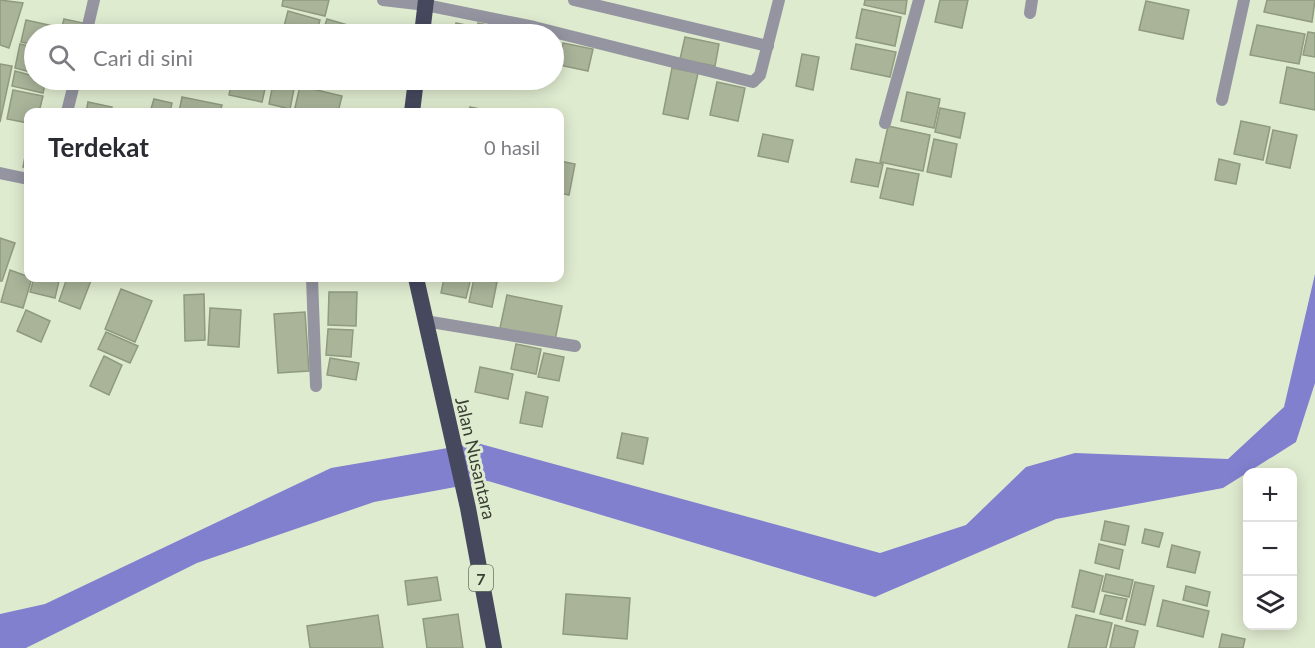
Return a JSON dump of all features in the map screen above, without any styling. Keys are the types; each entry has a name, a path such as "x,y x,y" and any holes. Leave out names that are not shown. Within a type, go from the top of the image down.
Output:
{"highway":[{"path":"423,24 426,2"},
{"path":"412,108 415,90"},
{"name":"Jalan Nusantara","path":"417,282 468,508 494,648"}],"street":[{"path":"88,24 94,0"},
{"path":"383,0 426,2 521,24"},
{"path":"574,0 768,46"},
{"path":"564,35 748,81 759,78 779,0"},
{"path":"885,123 919,0"},
{"path":"1030,13 1032,0"},
{"path":"1222,100 1244,0"},
{"path":"68,108 72,90"},
{"path":"0,173 24,178"},
{"path":"312,282 316,386"},
{"path":"426,321 575,346"}],"shaded area":[{"path":"1315,274 1315,383 1296,442 1255,468 1243,468 1243,475 1223,488 1056,519 875,597 488,481 374,502 197,563 26,648 0,648 0,614 45,604 331,468 477,443 880,553 966,525 1026,467 1075,453 1228,459 1284,407"}],"building":[{"path":"0,0 23,3 9,48 0,45"},
{"path":"283,0 329,0 325,16 282,6"},
{"path":"865,0 907,0 905,14 864,5"},
{"path":"940,0 968,0 962,28 935,22"},
{"path":"1267,0 1315,0 1312,22 1264,12"},
{"path":"1146,1 1189,10 1183,39 1139,30"},
{"path":"862,9 901,17 895,46 856,38"},
{"path":"288,11 320,20 319,24 285,24"},
{"path":"64,19 83,23 83,24 63,24"},
{"path":"327,19 344,24 325,24"},
{"path":"26,20 44,24 25,24"},
{"path":"1257,25 1305,34 1299,64 1250,55"},
{"path":"1308,32 1315,33 1315,57 1303,55"},
{"path":"685,37 719,44 715,66 680,59"},
{"path":"564,43 593,49 588,71 564,66"},
{"path":"20,44 24,45 24,70 15,68"},
{"path":"856,44 896,52 890,77 851,69"},
{"path":"802,54 819,57 813,90 796,86"},
{"path":"0,64 12,66 0,122"},
{"path":"1287,67 1315,73 1315,110 1280,103"},
{"path":"672,68 698,73 688,119 663,114"},
{"path":"15,71 24,73 24,89 12,86"},
{"path":"717,82 745,88 738,121 710,115"},
{"path":"13,90 43,96 40,108 24,108 24,122 7,119"},
{"path":"230,90 265,90 262,102 229,95"},
{"path":"272,90 294,90 290,108 269,104"},
{"path":"299,90 317,90 342,96 339,108 295,108"},
{"path":"907,92 940,99 934,128 901,121"},
{"path":"182,97 222,105 221,108 180,108"},
{"path":"154,99 172,103 171,108 151,108"},
{"path":"88,102 112,107 112,108 87,108"},
{"path":"940,108 965,113 960,138 935,132"},
{"path":"1241,121 1270,127 1263,160 1234,154"},
{"path":"888,126 930,135 923,171 880,162"},
{"path":"1273,130 1297,135 1290,168 1266,163"},
{"path":"763,134 793,140 788,162 758,156"},
{"path":"934,139 957,144 951,177 927,172"},
{"path":"856,159 883,164 878,187 851,182"},
{"path":"1219,159 1240,164 1236,184 1215,180"},
{"path":"564,162 575,164 569,195 564,194"},
{"path":"887,168 919,174 913,205 880,198"},
{"path":"0,238 15,243 2,281 0,281"},
{"path":"10,270 24,275 24,282 31,282 23,308 1,302"},
{"path":"33,282 59,282 55,298 30,292"},
{"path":"66,282 90,282 80,309 59,301"},
{"path":"443,282 470,282 466,298 441,293"},
{"path":"473,282 497,282 492,307 469,302"},
{"path":"121,289 152,301 135,342 105,329"},
{"path":"329,292 357,292 356,326 328,325"},
{"path":"204,294 205,340 185,341 184,295"},
{"path":"507,295 562,306 555,340 500,328"},
{"path":"210,308 241,310 239,347 208,345"},
{"path":"26,310 50,321 41,342 17,331"},
{"path":"305,312 309,371 278,373 274,314"},
{"path":"328,329 353,330 351,357 326,355"},
{"path":"106,332 138,346 130,363 98,349"},
{"path":"516,344 541,349 536,374 511,369"},
{"path":"544,353 564,357 559,381 538,377"},
{"path":"104,356 122,365 109,395 90,386"},
{"path":"330,358 359,363 356,380 327,375"},
{"path":"480,367 513,374 508,399 475,392"},
{"path":"526,392 548,397 542,427 520,423"},
{"path":"622,433 648,438 643,464 617,458"},
{"path":"1105,521 1129,526 1125,545 1101,540"},
{"path":"1145,529 1163,533 1159,547 1142,543"},
{"path":"1099,544 1123,550 1119,569 1095,563"},
{"path":"1172,545 1200,552 1195,573 1167,567"},
{"path":"1080,570 1103,576 1094,612 1072,607"},
{"path":"1106,574 1133,580 1129,597 1102,591"},
{"path":"437,577 441,600 408,605 405,581"},
{"path":"1135,582 1154,586 1145,625 1126,621"},
{"path":"1186,586 1210,592 1207,606 1183,600"},
{"path":"566,594 630,598 627,639 563,634"},
{"path":"1105,595 1127,599 1122,619 1100,614"},
{"path":"1163,600 1209,611 1203,637 1157,626"},
{"path":"458,614 463,648 427,648 423,619"},
{"path":"378,615 383,648 310,648 307,626"},
{"path":"1076,615 1112,623 1106,648 1068,648"},
{"path":"1115,625 1138,631 1134,648 1110,648"},
{"path":"1222,634 1245,639 1243,648 1219,648"}]}
